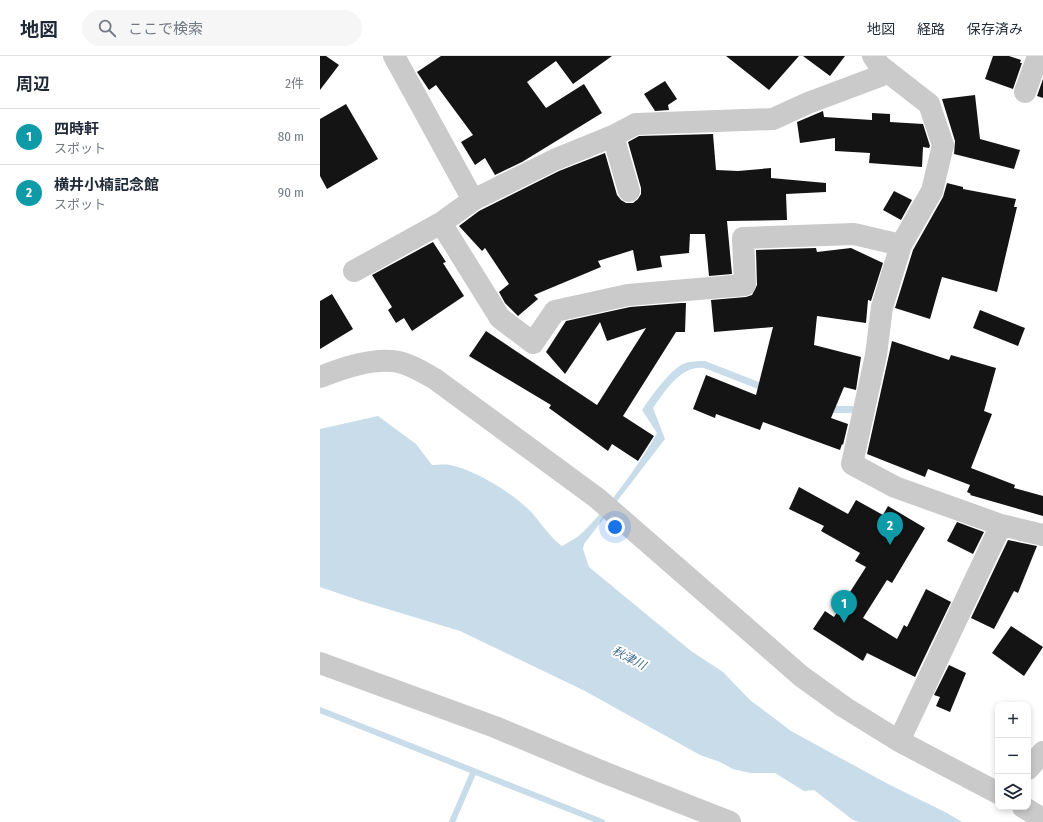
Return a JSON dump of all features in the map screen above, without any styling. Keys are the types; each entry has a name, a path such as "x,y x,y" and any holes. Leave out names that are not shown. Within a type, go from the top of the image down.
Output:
{"street":[{"path":"394,56 473,200"},
{"path":"1025,92 1038,56"},
{"path":"354,271 441,223 473,200 554,160 613,136 636,124 773,119 808,103 880,76 880,64"},
{"path":"880,64 929,104 943,145 932,191 901,245 882,307 876,355 852,464 896,487 1001,525 1043,535"},
{"path":"613,136 629,191"},
{"path":"441,223 500,318 533,343 555,311 628,295 745,285 743,238 854,234 901,245"},
{"path":"320,377 342,369 378,362 397,362 415,367 441,383 598,498 801,676 844,707 899,741 995,791"},
{"path":"899,741 1001,525"},
{"path":"320,663 495,727 602,772 730,822"},
{"path":"1031,766 1043,752"},
{"path":"1028,810 1043,819"}],"water":[{"name":"秋津川","path":"705,361 772,387 828,406 853,406 855,413 820,413 704,368 696,368 681,375 668,387 653,408 665,439 584,544 583,549 589,567 691,651 723,672 750,700 791,731 888,784 962,822 859,822 853,820 814,790 804,791 775,773 750,773 733,769 720,762 700,755 585,691 460,631 320,587 320,429 378,416 416,444 432,465 448,465 472,472 506,491 526,507 550,535 562,546 581,534 603,511 623,486 650,445 657,433 642,410 655,392 666,378 678,367 691,362"}],"building":[{"path":"320,56 326,56 339,65 320,90"},
{"path":"441,56 612,56 573,84 556,61 527,82 546,108 584,84 602,113 522,162 495,175 485,158 475,165 461,142 473,135 436,85 429,90 417,72"},
{"path":"726,56 799,56 769,90"},
{"path":"803,56 845,56 830,76"},
{"path":"993,56 1009,56 1021,60 1020,63 1022,63 1013,89 985,79"},
{"path":"1043,79 1043,98 1037,96"},
{"path":"665,81 677,99 668,105 669,110 655,111 644,94"},
{"path":"975,95 980,139 1020,150 1014,169 954,154 955,141 942,99"},
{"path":"346,104 378,159 327,189 320,176 320,119"},
{"path":"823,111 824,117 872,120 872,113 890,114 890,122 923,124 930,146 929,148 923,147 922,167 869,163 870,153 835,151 835,138 800,143 797,122"},
{"path":"713,134 716,170 738,171 771,168 771,178 826,183 826,192 786,194 787,220 727,221 732,274 709,276 705,234 690,234 689,253 660,256 662,267 637,271 633,250 598,261 601,267 534,295 538,299 518,316 505,303 499,292 509,284 485,248 482,251 459,226 479,211 559,171 605,153 617,195 626,203 633,203 641,194 641,188 628,142 639,136"},
{"path":"947,183 963,187 963,189 1016,199 1014,207 1017,207 997,292 942,277 930,319 895,308 913,250 943,197"},
{"path":"894,191 912,200 901,220 883,210"},
{"path":"433,242 446,262 443,263 464,296 412,331 404,318 396,323 388,310 392,307 372,275"},
{"path":"816,248 817,252 851,248 883,263 871,301 868,300 866,323 817,316 814,345 861,357 856,390 844,387 831,418 848,424 843,445 842,444 840,450 763,422 760,430 716,414 715,418 693,409 706,375 756,395 773,327 714,332 711,300 746,297 752,295 757,285 756,250"},
{"path":"332,294 353,329 320,349 320,301"},
{"path":"686,303 685,332 676,332 623,416 654,436 638,461 612,444 608,451 549,408 551,405 469,356 486,331 597,405 646,328 607,341 600,322 565,374 546,352 566,321 630,307"},
{"path":"980,310 1025,328 1018,346 973,328"},
{"path":"892,341 949,360 951,355 996,368 984,411 992,414 971,468 1015,485 1014,488 1043,496 1043,516 970,495 971,494 967,492 970,485 928,469 925,477 867,454"},
{"path":"799,487 848,514 856,500 883,515 888,506 925,528 892,583 887,580 863,618 897,639 904,625 907,627 926,589 951,602 915,677 867,653 863,661 813,629 825,611 834,617 866,567 855,561 860,553 821,531 824,526 789,509"},
{"path":"957,522 984,532 973,554 947,541"},
{"path":"1008,540 1037,546 1018,593 1014,591 994,629 971,618"},
{"path":"1011,626 1043,647 1024,676 992,653"},
{"path":"949,665 966,673 950,712 936,706 940,697 934,695"}],"waterway":[{"path":"320,710 602,822"},
{"path":"452,822 474,771"}],"place":[{"name":"横井小楠記念館","path":"890,545"},
{"name":"四時軒","path":"844,623"}]}
